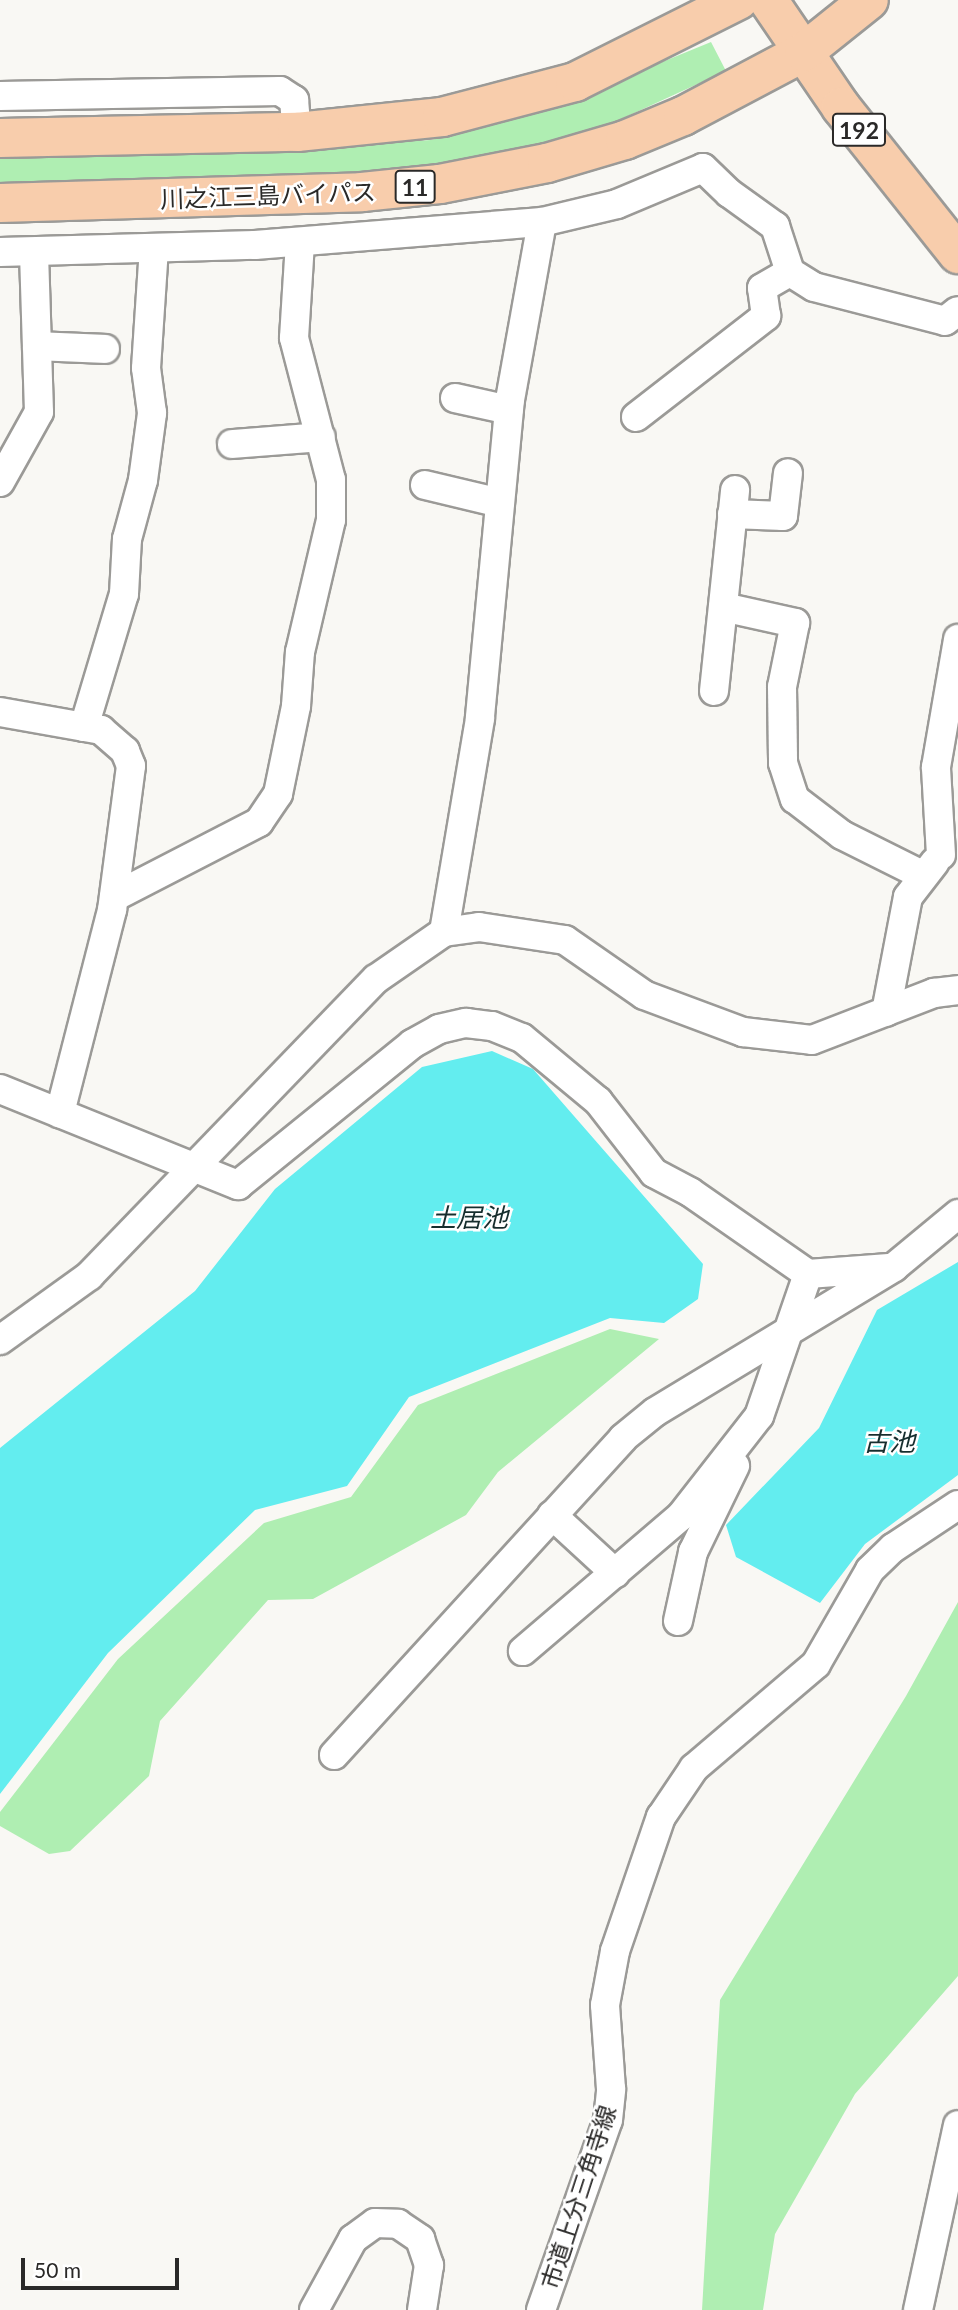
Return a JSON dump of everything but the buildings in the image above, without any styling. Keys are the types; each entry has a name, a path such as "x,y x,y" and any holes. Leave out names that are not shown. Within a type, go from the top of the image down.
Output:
{"highway":[{"path":"0,138 297,132 442,117 512,102 597,72 739,0"},
{"name":"192","path":"768,0 804,52 958,254"},
{"name":"川之江三島バイパス","path":"0,203 362,192 499,173 625,140 683,116 804,52 869,0"}],"street":[{"path":"0,96 280,91 294,100 297,132"},
{"path":"0,252 34,253 300,242 542,222 617,204 703,168 729,193 775,226 790,272 814,288 945,321 958,311"},
{"path":"444,932 480,719 509,410 542,222"},
{"path":"114,897 259,822 278,794 296,706 300,652 331,520 331,480 295,338 300,242"},
{"path":"84,727 124,594 127,539 143,480 152,413 146,368 154,248"},
{"path":"0,482 38,412 34,253"},
{"path":"636,417 766,316 762,288 790,272"},
{"path":"37,346 105,349"},
{"path":"454,398 509,410"},
{"path":"232,444 321,437"},
{"path":"714,691 734,502 783,516 788,473"},
{"path":"425,485 500,503"},
{"path":"723,607 795,623 782,687 783,763 795,799 842,835 922,876"},
{"path":"886,1012 908,897 922,876 950,849 936,767 958,639"},
{"path":"0,712 84,727 113,737 131,766 114,897 60,1113"},
{"path":"0,1340 89,1276 376,979 444,932 478,927 565,940 644,995 743,1032 812,1040 934,993 958,990"},
{"path":"0,1089 238,1185 412,1044 439,1029 466,1023 492,1026 522,1038 598,1101 654,1173 690,1192 808,1274 894,1267"},
{"path":"334,1755 623,1438 655,1412 787,1335 894,1267 958,1214"},
{"path":"678,1621 694,1552 759,1416 808,1274"},
{"path":"523,1651 681,1516 759,1416"},
{"name":"市道上分三角寺線","path":"541,2310 608,2120 611,2089 605,2005 615,1951 660,1817 694,1768 816,1664 870,1570 893,1548 958,1505"},
{"path":"552,1515 615,1573"},
{"path":"918,2310 958,2125"},
{"path":"314,2310 354,2239 375,2223 398,2224 420,2239 429,2265 422,2310"}],"green space":[{"path":"711,42 726,71 595,131 504,158 399,174 0,189 0,151 317,147 431,140 545,110"},
{"path":"610,1329 659,1339 498,1472 466,1515 313,1599 268,1600 160,1721 149,1776 70,1851 49,1854 0,1826 0,1812 118,1659 264,1523 351,1497 418,1405"},
{"path":"958,1602 958,1976 855,2094 775,2234 763,2310 702,2310 720,2000 906,1696"}],"water":[{"name":"土居池","path":"492,1051 533,1069 703,1264 698,1299 664,1323 610,1318 409,1397 347,1486 255,1510 108,1653 0,1794 0,1448 195,1291 275,1189 422,1067"},
{"name":"古池","path":"958,1262 958,1475 865,1544 820,1603 736,1557 726,1525 819,1428 877,1310"}]}
